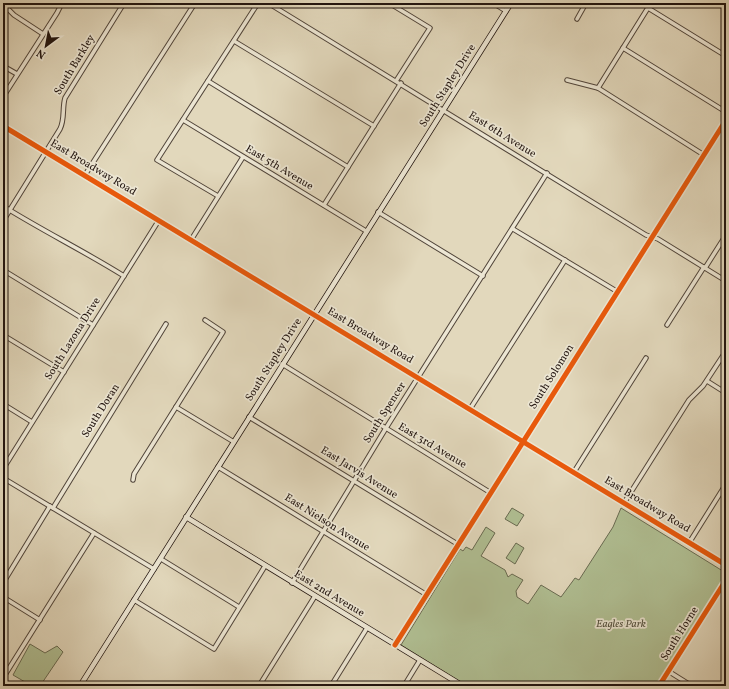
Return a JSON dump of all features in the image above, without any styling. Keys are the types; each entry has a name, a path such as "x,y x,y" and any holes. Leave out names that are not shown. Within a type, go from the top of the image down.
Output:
{"main road":[{"name":"South Stapley Drive","path":"80,686 511,3"},
{"name":"South Solomon","path":"395,644 726,120"},
{"name":"East Broadway Road","path":"3,126 314,313 726,565"},
{"name":"East 2nd Avenue","path":"186,517 463,686"},
{"name":"South Horne","path":"659,686 726,580"},
{"path":"3,683 8,686"}],"street":[{"path":"3,97 57,14 62,3"},
{"name":"South Barkley","path":"3,221 63,122 63,105 65,98 124,3"},
{"path":"85,175 195,3"},
{"path":"218,196 158,160 258,3"},
{"name":"East 6th Avenue","path":"268,3 401,83 646,235 652,237 726,281"},
{"path":"389,3 430,28 396,81"},
{"path":"493,3 506,11"},
{"path":"577,18 586,3"},
{"path":"598,88 651,3"},
{"path":"3,4 14,15 43,34"},
{"path":"648,8 726,56"},
{"path":"234,41 374,126"},
{"path":"623,48 726,112"},
{"path":"3,66 17,74"},
{"path":"567,80 598,88 704,155"},
{"path":"208,81 348,167"},
{"path":"324,205 401,83"},
{"name":"East 5th Avenue","path":"183,120 366,231"},
{"path":"191,240 243,156"},
{"name":"South Spencer","path":"292,582 324,532 386,428 547,173"},
{"path":"3,206 124,276"},
{"path":"378,212 483,276"},
{"name":"South Lazona Drive","path":"3,468 159,220"},
{"path":"513,229 618,292"},
{"path":"667,325 726,235"},
{"path":"470,409 565,260"},
{"path":"3,270 93,325"},
{"path":"133,480 134,474 223,332 205,320"},
{"name":"South Doran","path":"3,583 166,324"},
{"path":"3,335 64,372"},
{"path":"624,503 689,400 707,381 726,351"},
{"path":"574,472 646,358"},
{"name":"East 3rd Avenue","path":"282,364 491,493"},
{"path":"707,381 726,393"},
{"path":"3,404 32,422"},
{"path":"176,407 234,442"},
{"name":"East Jarvis Avenue","path":"249,417 458,545"},
{"name":"East Nielson Avenue","path":"218,466 427,595"},
{"path":"3,478 154,569"},
{"path":"689,543 726,484"},
{"path":"3,678 94,533"},
{"path":"160,559 239,608"},
{"path":"134,600 214,649 265,566"},
{"path":"259,686 315,596"},
{"path":"3,597 40,620"},
{"path":"331,686 367,628"},
{"path":"404,686 420,660"},
{"path":"668,671 692,686"}],"green space":[{"path":"512,508 524,515 517,526 505,519"},
{"name":"Eagles Park","path":"621,508 726,573 655,686 467,686 401,645 460,549 463,551 466,547 472,550 486,527 495,533 481,556 505,570 508,577 512,574 523,580 516,591 517,597 528,604 541,585 561,597 575,578 579,580 613,527"},
{"path":"516,543 524,548 515,564 506,558"},
{"path":"30,644 45,653 57,646 63,652 40,686 32,686 13,675"}],"cycle path":[{"path":"395,645 726,120"},
{"path":"3,126 726,565"},
{"path":"659,686 726,580"}]}
